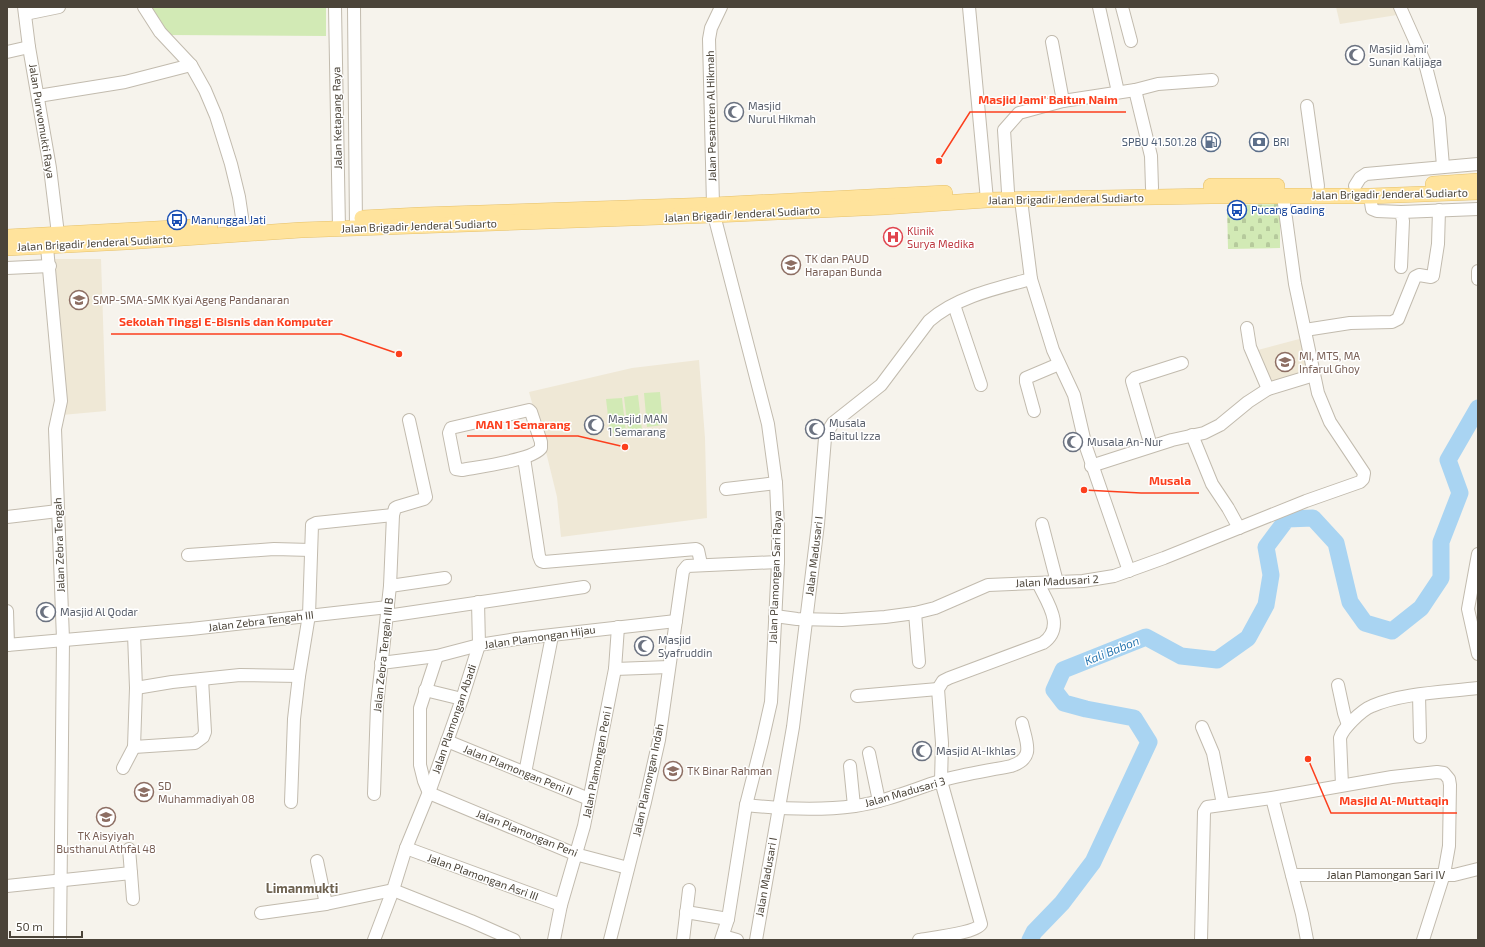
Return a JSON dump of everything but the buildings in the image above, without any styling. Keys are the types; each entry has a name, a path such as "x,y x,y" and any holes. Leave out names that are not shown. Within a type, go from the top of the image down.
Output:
{"main road":[{"name":"Jalan Brigadir Jenderal Sudiarto","path":"7,248 47,247 356,223 428,214 713,210 987,196 1008,192 1238,185 1383,186 1478,181"},
{"name":"Jalan Brigadir Jenderal Sudiarto","path":"987,196 1021,200 1370,196 1478,192"},
{"name":"Jalan Brigadir Jenderal Sudiarto","path":"7,237 243,224 339,224"}],"street":[{"path":"25,10 59,7"},
{"path":"144,7 160,32 191,65 205,90 226,144 235,179 243,224"},
{"name":"Jalan Ketapang Raya","path":"335,7 339,224"},
{"name":"Jalan Ketapang Raya","path":"354,7 356,223"},
{"name":"Jalan Pesantren Al Hikmah","path":"713,210 709,47 711,28 721,7"},
{"path":"968,7 987,196"},
{"path":"1099,7 1118,92"},
{"path":"1122,7 1131,41"},
{"path":"1400,7 1425,63 1439,118 1443,166"},
{"name":"Jalan Purwomukti Raya","path":"25,10 29,47 50,168 58,234"},
{"path":"1052,42 1063,101"},
{"path":"7,52 29,47"},
{"path":"38,96 125,82 191,65"},
{"path":"1008,192 1004,134 1006,126 1019,113 1063,101 1135,90 1158,84 1212,80"},
{"path":"1135,90 1151,156 1152,188"},
{"path":"1307,106 1318,186"},
{"path":"337,111 355,111"},
{"path":"337,126 355,127"},
{"path":"1355,186 1360,178 1366,174 1478,164"},
{"path":"338,178 356,178"},
{"path":"1092,466 1151,446 1204,432 1216,427 1248,402 1268,389 1314,375 1295,284 1283,196"},
{"path":"1370,196 1372,209 1377,212 1478,209"},
{"path":"1021,200 1031,279 1050,341 1074,395 1086,447 1129,571"},
{"name":"Jalan Plamongan Sari Raya","path":"713,210 765,408 776,483 778,527 778,562 770,702 762,742 746,805 728,919 722,938"},
{"path":"1305,330 1350,323 1392,322 1398,319 1415,277 1433,276 1438,244 1439,210"},
{"path":"1401,212 1403,221 1401,267"},
{"name":"Jalan Zebra Tengah","path":"47,247 50,266 61,401 55,429 63,639 60,940"},
{"path":"7,268 50,266"},
{"path":"1478,270 1478,278"},
{"name":"Jalan Madusari I","path":"756,940 793,727 797,619 818,524 825,438 833,423 881,384 929,321 936,315 981,292 1031,279"},
{"path":"954,305 981,385"},
{"path":"1246,328 1250,347 1268,389"},
{"path":"1151,446 1132,381 1135,378 1182,363"},
{"path":"1034,411 1026,378 1059,364"},
{"name":"Jalan Madusari 2","path":"774,616 797,619 842,620 885,617 915,613 945,604 988,585 1100,579 1129,571 1306,501 1360,482 1364,475 1362,469 1330,422 1318,393 1314,375"},
{"path":"529,410 532,412 541,442 541,448 538,452 524,458 459,470 455,467 449,433 450,429 453,426 529,410"},
{"path":"291,802 294,719 309,615 312,524 393,515 395,508 424,499 426,497 410,420"},
{"path":"1192,435 1212,484 1239,528"},
{"path":"524,458 541,561 696,549 698,550 701,564"},
{"path":"726,490 776,483"},
{"path":"7,517 58,511"},
{"name":"Jalan Zebra Tengah III B","path":"374,794 376,705 388,612 393,515"},
{"path":"1042,524 1057,582"},
{"path":"188,555 274,550 311,550"},
{"path":"1477,559 1468,609 1478,654"},
{"name":"Jalan Plamongan Indah","path":"610,940 659,740 683,571 687,566 701,564 778,562"},
{"path":"390,586 445,578"},
{"path":"919,940 954,937 980,927 980,921 941,780 943,749 938,689 943,681 949,678 1048,639 1054,630 1054,616 1038,583"},
{"path":"388,612 478,602 584,587"},
{"name":"Jalan Plamongan Abadi","path":"374,940 393,890 406,848 429,793 448,741 479,645 478,602"},
{"path":"7,611 8,645"},
{"name":"Jalan Zebra Tengah III","path":"8,645 191,629 309,615 388,612"},
{"path":"915,613 919,662"},
{"name":"Jalan Plamongan Hijau","path":"381,663 437,656 479,645 516,638 552,636 676,621"},
{"name":"Jalan Plamongan Peni I","path":"554,940 561,905 584,826 615,669 618,627"},
{"path":"123,768 134,747 136,688 134,634"},
{"path":"525,773 552,636"},
{"name":"Jalan Plamongan Abadi","path":"429,793 421,774 420,765 420,708 437,656"},
{"path":"615,669 669,667"},
{"path":"136,688 172,682 240,675 299,676"},
{"path":"134,747 195,743 203,737 205,732 202,679"},
{"path":"1338,685 1348,725"},
{"path":"1342,785 1340,738 1348,725 1365,710 1372,706 1419,695 1478,688"},
{"path":"857,696 938,689"},
{"path":"425,690 462,699"},
{"path":"1419,695 1420,737"},
{"name":"Jalan Madusari 3","path":"746,805 811,809 854,806 879,801 941,780 1011,766 1021,762 1027,756 1028,751 1022,723"},
{"path":"1202,727 1213,753 1223,804"},
{"name":"Jalan Plamongan Peni II","path":"448,741 589,799"},
{"path":"869,753 879,801"},
{"path":"850,766 854,806"},
{"path":"1201,940 1204,812 1207,807 1272,798 1392,777 1437,772 1444,773 1449,779 1450,785 1449,846 1444,874 1423,940"},
{"name":"Jalan Plamongan Peni","path":"429,793 575,854 628,868"},
{"path":"1272,798 1302,914 1306,940"},
{"name":"Jalan Plamongan Asri III","path":"406,848 561,905"},
{"path":"129,849 133,899"},
{"path":"317,861 326,904"},
{"name":"Jalan Plamongan Sari IV","path":"1292,875 1461,874 1478,869"},
{"path":"7,886 131,873"},
{"path":"262,913 326,904 393,890 514,940"},
{"path":"683,940 689,890"},
{"path":"686,912 728,919"},
{"path":"722,938 737,940"}],"shaded area":[{"path":"1336,7 1395,7 1397,15 1340,24"},
{"name":"SMP-SMA-SMK Kyai Ageng Pandanaran","path":"53,259 101,259 106,411 62,415"},
{"name":"MI, MTS, MA Infarul Ghoy","path":"1303,338 1312,375 1268,386 1258,350"},
{"path":"699,360 705,438 707,518 561,537 557,497 529,392 632,368"}],"green space":[{"path":"150,7 326,7 326,36 167,35"},
{"path":"1280,204 1280,248 1228,249 1227,205"},
{"path":"660,392 663,425 647,427 644,393"},
{"path":"638,395 642,430 628,431 624,397"},
{"path":"622,398 626,432 610,433 606,399"}],"waterway":[{"name":"Kali Babon","path":"1030,940 1034,932 1062,903 1093,862 1149,742 1134,718 1086,709 1064,703 1054,690 1063,670 1146,637 1181,656 1217,660 1248,638 1266,605 1271,575 1266,547 1287,519 1313,518 1336,543 1350,602 1365,623 1392,631 1421,608 1441,578 1441,542 1460,493 1448,460 1478,408"}],"place":[{"name":"Masjid Jami' Sunan Kalijaga","path":"1355,55"},
{"name":"Masjid Nurul Hikmah","path":"734,112"},
{"name":"SPBU 41.501.28","path":"1211,142"},
{"name":"BRI","path":"1259,142"},
{"name":"Masjid Jami' Baitun Naim","path":"939,161"},
{"name":"Pucang Gading","path":"1237,210"},
{"name":"Manunggal Jati","path":"177,220"},
{"name":"Klinik Surya Medika","path":"893,237"},
{"name":"TK dan PAUD Harapan Bunda","path":"791,265"},
{"name":"SMP-SMA-SMK Kyai Ageng Pandanaran","path":"79,300"},
{"name":"Sekolah Tinggi E-Bisnis dan Komputer","path":"399,354"},
{"name":"MI, MTS, MA Infarul Ghoy","path":"1285,362"},
{"name":"Masjid MAN 1 Semarang","path":"594,425"},
{"name":"Musala Baitul Izza","path":"815,429"},
{"name":"Musala An-Nur","path":"1073,442"},
{"name":"MAN 1 Semarang","path":"625,447"},
{"name":"Musala","path":"1084,490"},
{"name":"Masjid Al Qodar","path":"46,612"},
{"name":"Masjid Syafruddin","path":"644,646"},
{"name":"Masjid Al-Ikhlas","path":"922,751"},
{"name":"Masjid Al-Muttaqin","path":"1308,759"},
{"name":"TK Binar Rahman","path":"673,771"},
{"name":"SD Muhammadiyah 08","path":"144,792"},
{"name":"TK Aisyiyah Busthanul Athfal 48","path":"106,817"}],"district":[{"name":"Limanmukti","path":"302,888"}]}
